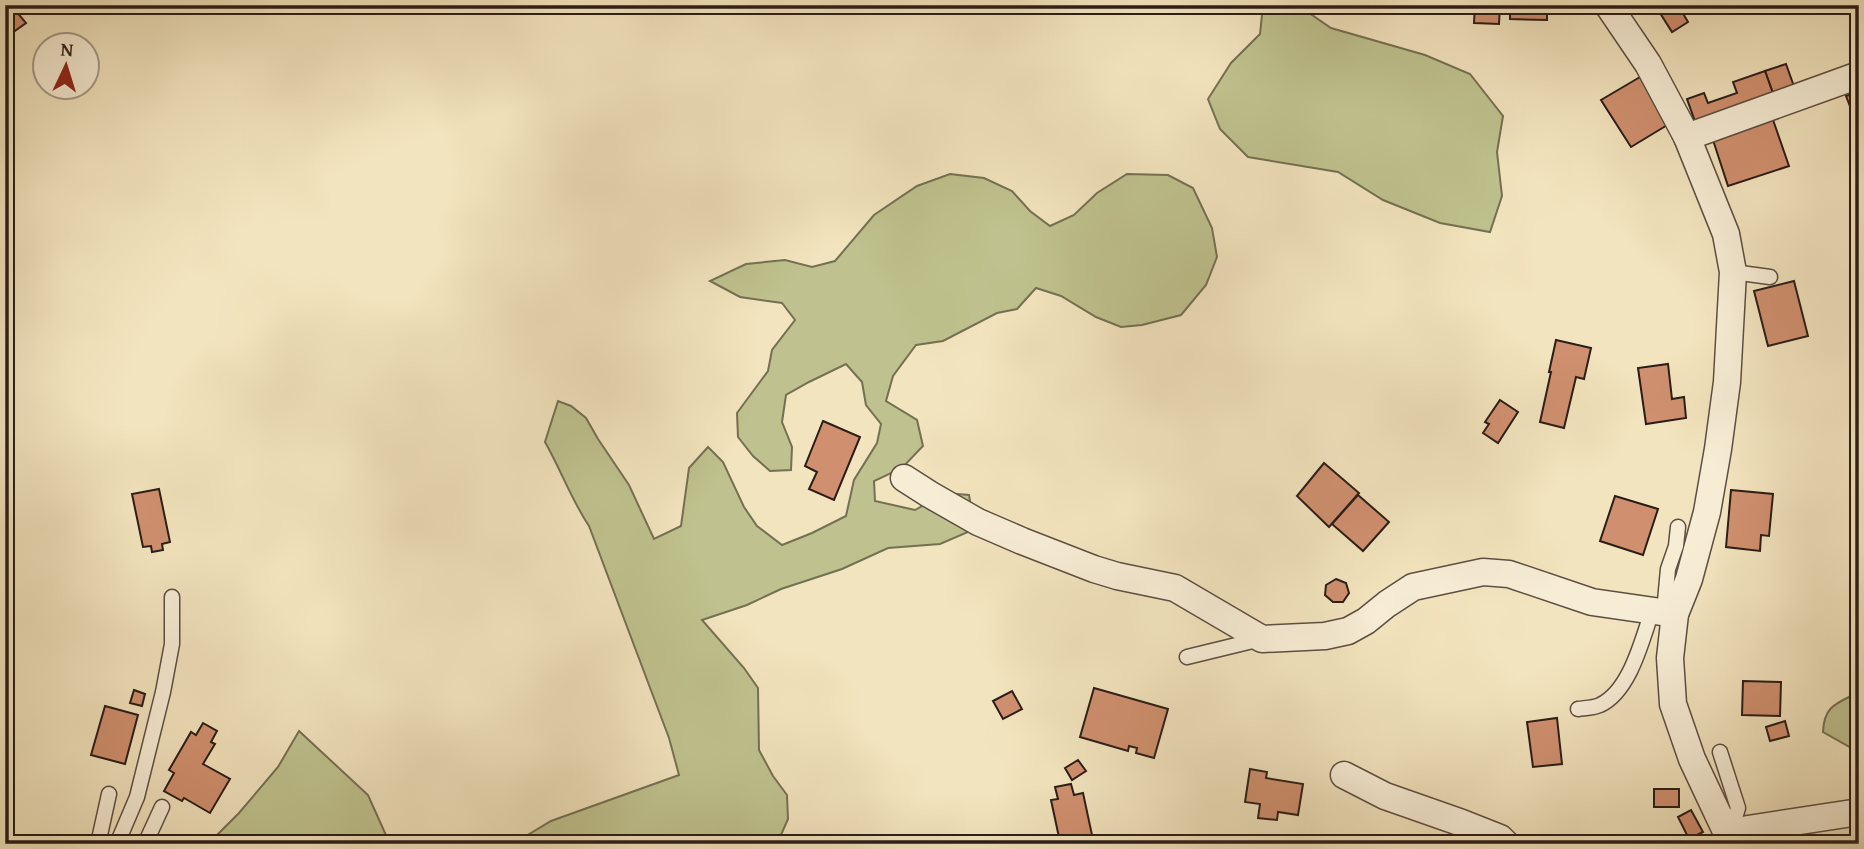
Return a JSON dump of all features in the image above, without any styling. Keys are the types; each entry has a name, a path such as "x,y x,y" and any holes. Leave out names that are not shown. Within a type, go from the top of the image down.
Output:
{"street":[{"path":"1608,5 1648,64 1687,137 1726,234 1733,272 1727,382 1707,512 1689,579 1663,612 1671,658 1673,704 1692,759 1729,835 1748,829 1859,812"},
{"path":"1687,137 1859,75"},
{"path":"904,478 978,522 1022,541 1117,576 1175,587 1262,639 1325,636 1348,631 1413,587 1483,572 1509,574 1592,602 1663,612"},
{"path":"1344,775 1385,796 1500,838 1506,844"}],"lane":[{"path":"1733,272 1770,277"},
{"path":"1578,709 1598,706 1616,694 1663,612 1668,569 1676,546 1678,527"},
{"path":"117,844 137,797 163,692 172,644 172,597"},
{"path":"1187,657 1262,639"},
{"path":"1720,752 1738,808 1729,835"},
{"path":"99,844 109,794"},
{"path":"145,844 162,807"}],"green space":[{"path":"1263,5 1300,5 1331,28 1425,55 1470,74 1503,116 1497,152 1502,196 1490,232 1440,223 1383,200 1338,172 1248,157 1220,129 1208,99 1231,63 1260,34"},
{"path":"950,174 984,178 1012,191 1030,211 1050,226 1074,215 1097,193 1127,174 1168,175 1193,188 1212,228 1217,257 1206,285 1181,315 1142,325 1121,327 1096,317 1061,296 1036,288 1017,309 997,313 943,341 916,345 893,376 886,401 917,420 923,446 902,468 874,481 875,501 915,510 945,493 969,495 975,529 940,544 888,548 842,569 702,620 758,688 759,750 787,795 788,819 777,844 526,844 526,836 551,821 679,775 669,738 589,526 545,442 558,401 571,406 586,418 629,485 654,539 681,526 689,468 708,447 723,462 744,507 757,526 782,545 846,516 854,480 877,443 881,424 866,405 862,382 846,364 786,395 782,422 792,447 791,470 770,471 738,437 737,413 768,371 772,350 795,320 782,303 740,297 710,281 746,264 785,260 812,267 835,261 874,215 917,186"},
{"path":"1859,694 1859,751 1823,732 1826,717 1832,707"},
{"path":"299,731 368,795 390,844 208,844 278,767"}],"building":[{"path":"5,5 11,5 26,23 5,38"},
{"path":"1475,5 1500,5 1499,24 1474,23"},
{"path":"1510,5 1547,5 1547,20 1510,19"},
{"path":"1655,5 1678,5 1688,22 1672,32"},
{"path":"1786,64 1796,92 1775,99 1765,71"},
{"path":"1765,71 1775,99 1697,127 1687,99 1704,93 1708,103 1737,93 1733,82"},
{"path":"1640,77 1669,124 1631,147 1601,100"},
{"path":"1859,92 1859,127 1858,127 1846,96"},
{"path":"1772,117 1789,166 1728,186 1712,137"},
{"path":"1794,281 1808,336 1768,346 1754,291"},
{"path":"1556,340 1591,348 1584,379 1576,377 1564,428 1540,422"},
{"path":"1668,364 1672,399 1684,397 1686,418 1646,424 1638,368"},
{"path":"1500,400 1518,412 1498,443 1483,433 1489,424 1485,422"},
{"path":"823,421 860,437 834,500 809,489 817,472 805,466"},
{"path":"1324,463 1359,493 1329,527 1297,496"},
{"path":"159,489 170,542 162,544 163,550 152,552 151,546 143,547 132,494"},
{"path":"1731,490 1773,494 1769,536 1761,535 1760,551 1726,547"},
{"path":"1358,495 1389,522 1363,551 1332,524"},
{"path":"1615,496 1658,509 1643,555 1600,541"},
{"path":"1336,579 1346,583 1349,593 1343,602 1333,602 1325,595 1326,585"},
{"path":"1743,681 1781,682 1780,716 1742,715"},
{"path":"1094,688 1168,709 1154,758 1136,753 1137,748 1129,746 1128,751 1080,737"},
{"path":"134,690 145,694 142,706 130,703"},
{"path":"1012,691 1022,709 1003,719 993,701"},
{"path":"105,706 138,715 125,764 91,755"},
{"path":"1557,718 1562,764 1533,767 1527,722"},
{"path":"1785,721 1789,736 1770,741 1766,727"},
{"path":"203,723 217,731 211,742 215,744 203,764 230,779 210,813 184,798 182,801 164,791 174,773 169,770 191,732 196,735"},
{"path":"1078,760 1086,771 1072,780 1065,768"},
{"path":"1250,769 1267,772 1266,778 1303,784 1298,815 1278,812 1277,820 1258,818 1260,804 1245,802"},
{"path":"1071,784 1074,795 1083,793 1092,835 1060,842 1051,800 1058,799 1055,787"},
{"path":"1654,789 1679,789 1679,807 1654,807"},
{"path":"1691,810 1703,832 1689,839 1678,817"}]}
